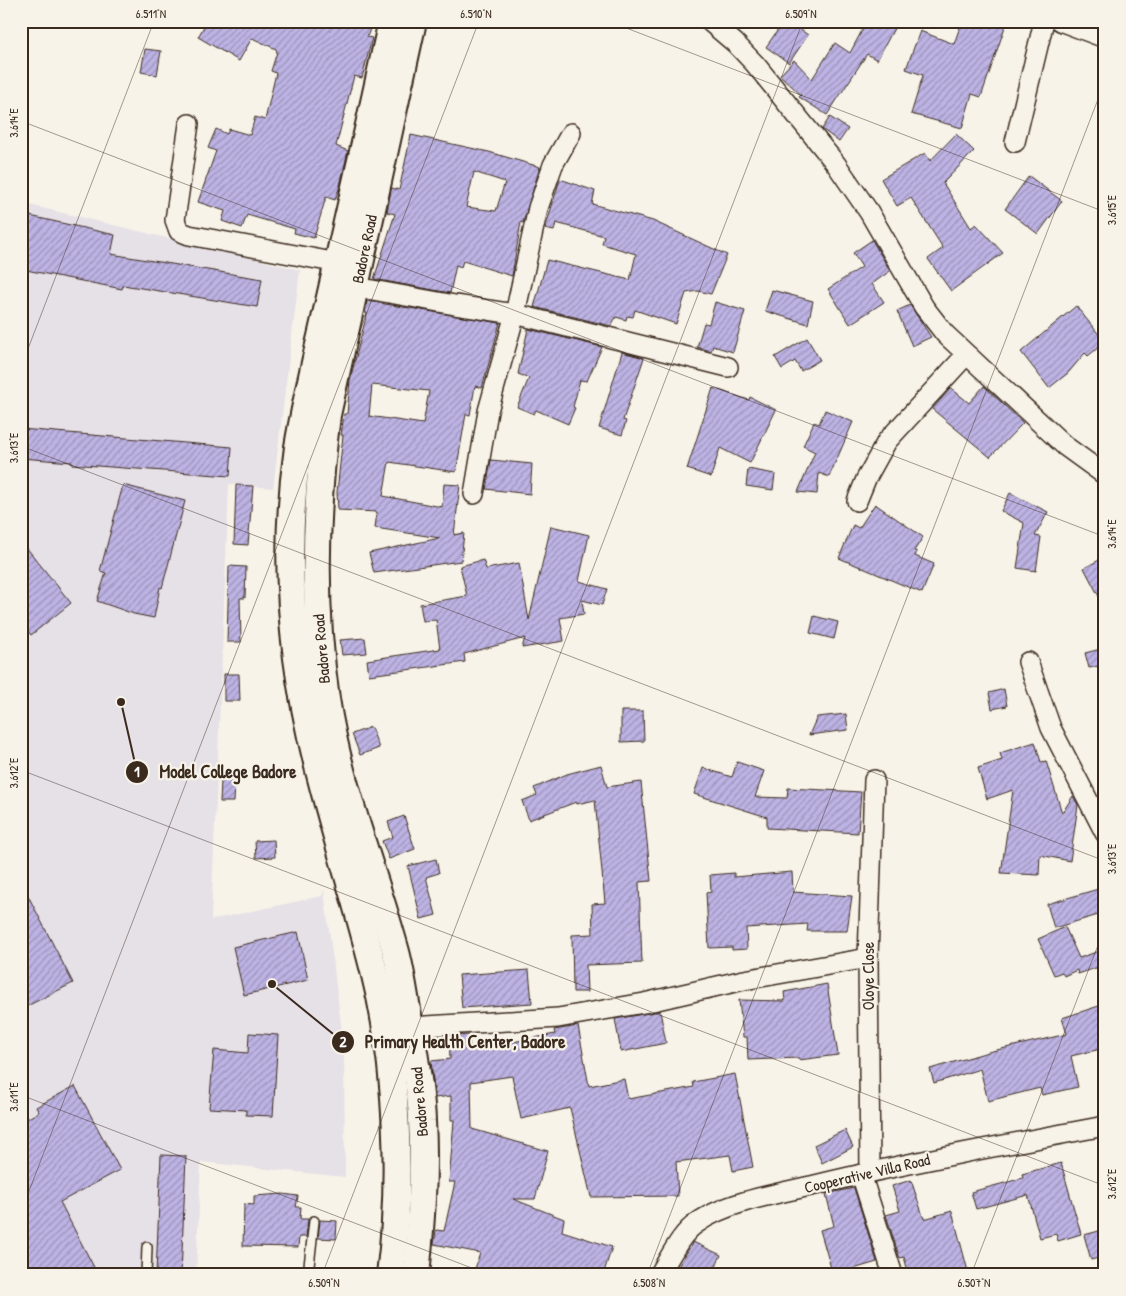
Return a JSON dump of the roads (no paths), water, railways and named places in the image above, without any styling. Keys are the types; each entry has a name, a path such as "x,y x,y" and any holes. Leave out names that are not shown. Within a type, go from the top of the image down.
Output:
{"main road":[{"name":"Badore Road","path":"390,1275 396,1210 396,1166 389,1064 382,1014 375,976 315,760 297,657 292,602 293,506 298,449 392,21"},
{"name":"Badore Road","path":"413,21 327,415 320,472 317,567 320,648 330,724 348,799 396,954 410,1027 422,1121 422,1210 416,1275"}],"street":[{"path":"709,21 735,43 755,64 806,126 869,212 924,307 945,334 1065,446 1105,475"},
{"path":"1015,142 1044,21"},
{"path":"1060,21 1105,38"},
{"path":"189,124 175,220 179,231 189,235 338,263"},
{"path":"474,494 488,411 515,314 538,208 554,165 571,133"},
{"path":"356,287 515,314 728,367"},
{"path":"857,502 887,440 966,355"},
{"path":"1028,662 1051,728 1105,833"},
{"name":"Oloye Close","path":"874,780 868,958 866,1173 893,1275"},
{"path":"410,1027 558,1018 644,1003 744,980 868,958"},
{"name":"Cooperative Villa Road","path":"659,1275 681,1240 695,1224 714,1213 764,1197 866,1173 944,1156 1105,1126"}],"lane":[{"path":"308,1275 314,1221"},
{"path":"146,1275 147,1247"}],"place":[{"name":"Model College Badore","path":"121,702"},
{"name":"Primary Health Center, Badore","path":"272,984"}]}
